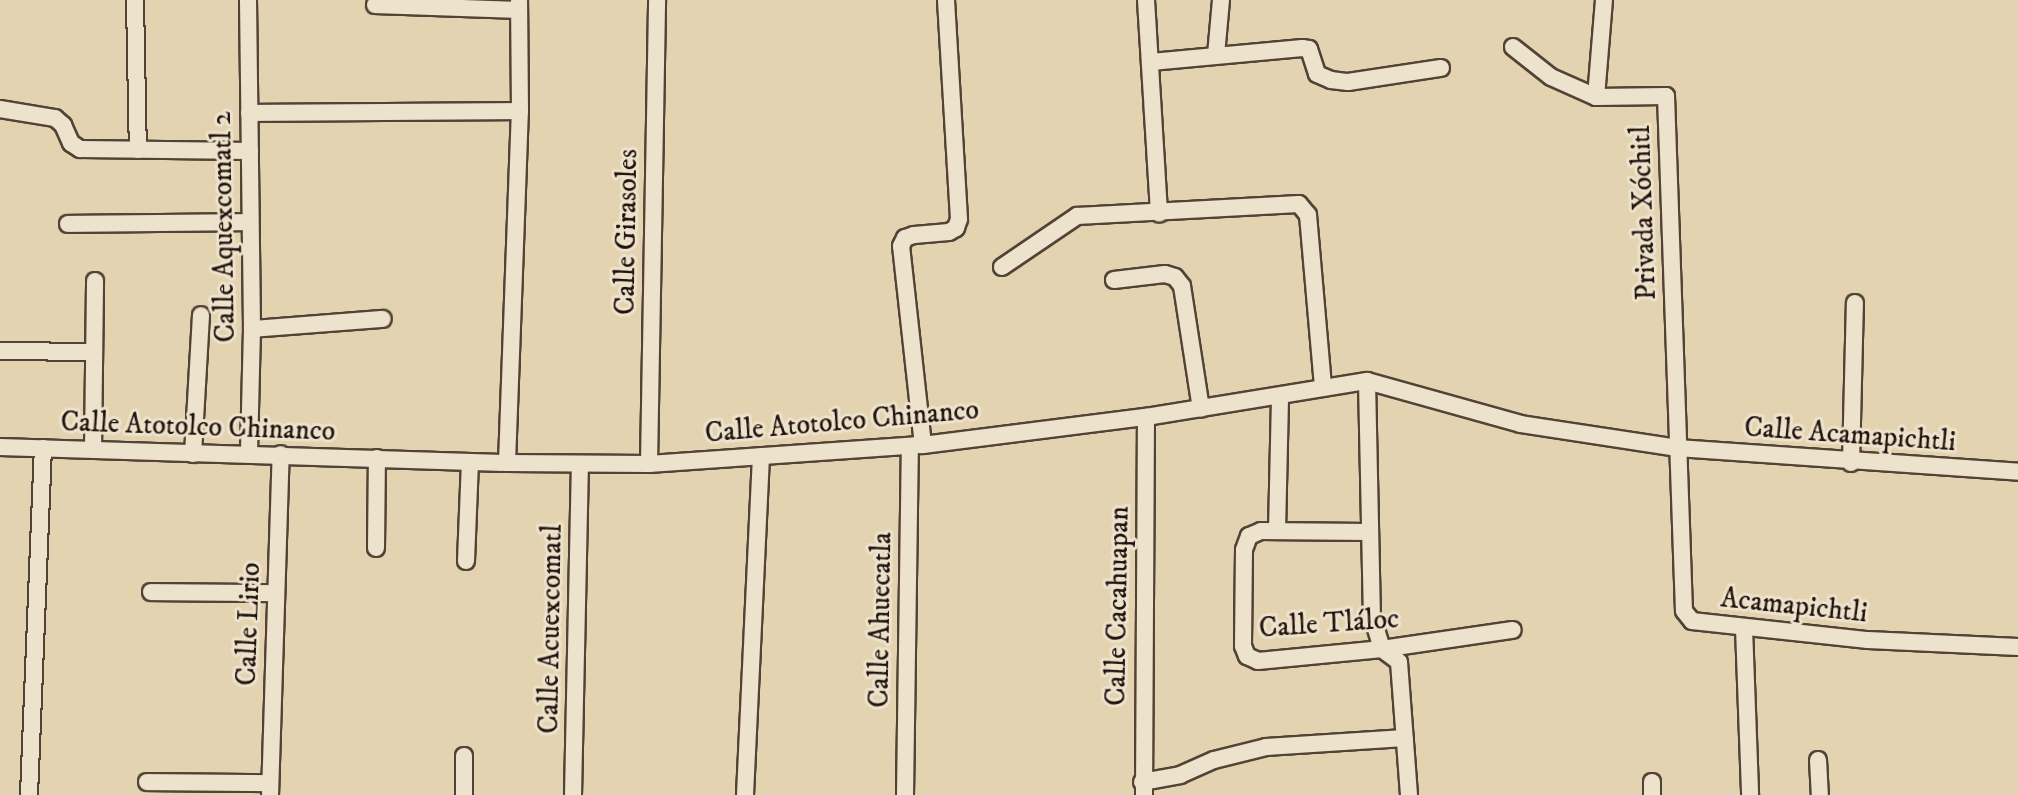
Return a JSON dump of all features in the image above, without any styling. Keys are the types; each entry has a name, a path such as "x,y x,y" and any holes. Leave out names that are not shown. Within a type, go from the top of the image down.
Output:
{"street":[{"path":"135,0 138,150"},
{"name":"Calle Aquexcomatl 2","path":"248,0 252,329 249,453"},
{"name":"Calle Girasoles","path":"649,464 657,0"},
{"name":"Calle Ahuecatla","path":"905,795 916,445 901,246 905,238 914,235 949,232 956,228 959,219 946,0"},
{"path":"1146,0 1159,214"},
{"path":"1216,55 1221,0"},
{"path":"1596,97 1604,0"},
{"path":"375,5 519,5 520,111 507,463"},
{"name":"Privada Xóchitl","path":"1513,47 1551,77 1596,97 1666,96 1678,448"},
{"path":"1151,62 1309,49 1317,74 1348,82 1441,68"},
{"path":"0,109 55,118 63,125 71,143 80,149 250,151"},
{"path":"249,113 520,111"},
{"path":"1002,267 1077,216 1159,214 1299,204 1308,215 1323,387"},
{"path":"68,224 250,222"},
{"path":"1114,280 1165,274 1175,277 1182,286 1201,409"},
{"path":"93,449 95,281"},
{"path":"1851,463 1855,303"},
{"path":"193,454 201,315"},
{"path":"252,329 383,319"},
{"path":"0,351 94,352"},
{"path":"1367,381 1372,616 1382,649 1399,662 1409,795"},
{"name":"Calle Atotolco Chinanco","path":"0,447 507,463 649,464 916,445 1146,417 1367,381 1521,424 1678,448"},
{"path":"1277,531 1280,397"},
{"name":"Calle Cacahuapan","path":"1143,788 1146,417"},
{"path":"29,795 43,448"},
{"name":"Calle Acamapichtli","path":"1678,448 1851,463 2018,472"},
{"name":"Acamapichtli","path":"1678,448 1684,611 1692,621 1868,640 2018,647"},
{"name":"Calle Lirio","path":"270,789 281,454"},
{"path":"745,795 761,456"},
{"path":"376,548 377,458"},
{"path":"466,561 470,462"},
{"name":"Calle Acuexcomatl","path":"573,795 580,464"},
{"name":"Calle Tláloc","path":"1370,532 1261,531 1249,536 1244,550 1243,646 1247,656 1258,661 1382,649 1513,630"},
{"path":"151,592 275,593"},
{"path":"1744,628 1750,795"},
{"path":"1143,788 1214,760 1266,747 1405,738"},
{"path":"464,756 464,795"},
{"path":"1818,760 1820,795"},
{"path":"147,782 270,789"}]}
